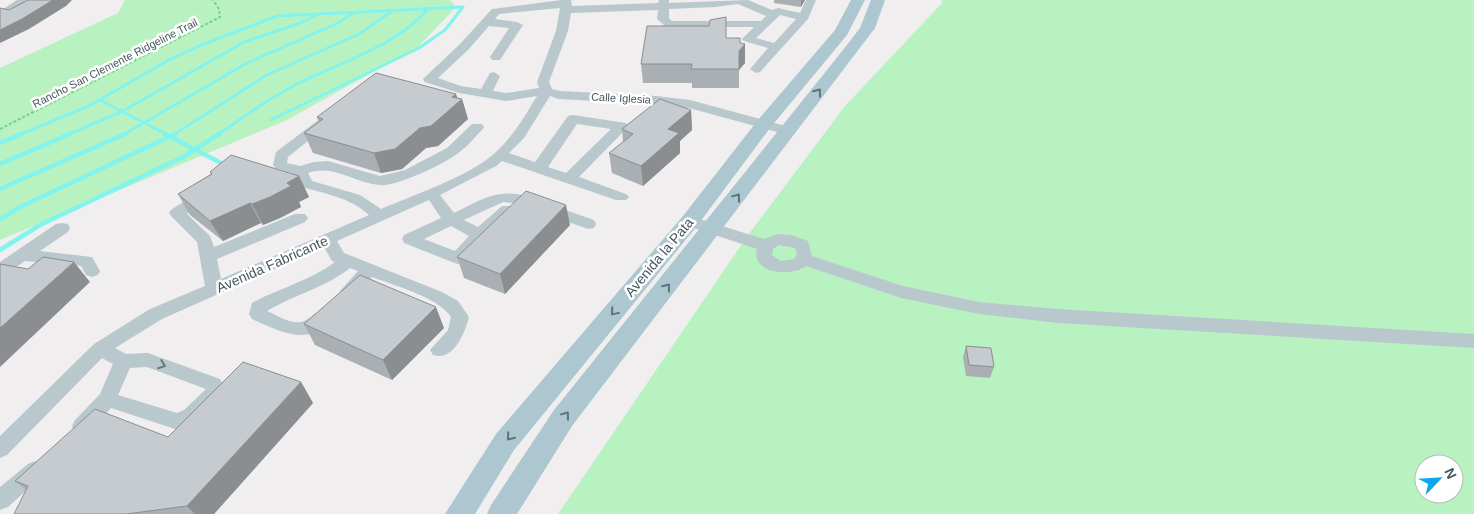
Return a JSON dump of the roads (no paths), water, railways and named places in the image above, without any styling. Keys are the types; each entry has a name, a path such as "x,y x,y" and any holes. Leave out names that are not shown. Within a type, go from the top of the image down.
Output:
{"main road":[{"name":"Avenida la Pata","path":"459,514 506,442 690,221 764,124 842,32 858,0"},
{"name":"Avenida la Pata","path":"501,514 563,418 713,228 866,28 878,0"}],"street":[{"path":"487,22 496,11 566,5 714,4 739,0 773,16"},
{"path":"756,70 804,17 811,0"},
{"path":"0,2 22,2"},
{"path":"0,16 22,2"},
{"path":"663,3 664,19 669,24 763,24"},
{"path":"547,91 543,82 566,5"},
{"path":"776,47 748,39 778,11 804,17"},
{"path":"487,22 517,25 496,57"},
{"name":"Calle Iglesia","path":"487,22 464,47 429,79 459,89 506,97 547,91 558,95 656,100 690,104 788,131"},
{"path":"484,93 494,76"},
{"name":"Avenida Fabricante","path":"0,448 100,349 156,314 431,193 491,163 520,135 547,91"},
{"path":"334,115 282,155 280,165 300,171 314,166 328,165 380,181 397,177 452,151 477,127"},
{"path":"537,169 545,162 573,119 621,126 569,180"},
{"path":"500,155 621,197"},
{"path":"300,171 306,184 361,200 379,216"},
{"path":"214,289 204,240 177,213 218,186"},
{"path":"431,193 450,219 479,235"},
{"path":"520,199 479,235 458,258 410,239 501,197 520,199 588,224"},
{"path":"208,256 300,218"},
{"path":"690,221 766,246"},
{"path":"0,270 62,228"},
{"path":"328,239 338,257 347,262 428,293 452,305 460,317 456,333 439,350"},
{"path":"778,239 791,240 802,245 805,250 804,259 795,266 781,267 774,265 764,258 763,252 766,246 778,239"},
{"path":"24,254 86,261 92,271"},
{"path":"804,259 901,292 979,308 1058,316 1474,341"},
{"path":"347,262 327,277 265,303 258,308 258,314 290,328 301,330 316,323 369,270"},
{"path":"100,349 124,361 148,360 213,384 217,390 191,416 178,422 107,399"},
{"path":"71,439 107,399 124,361"},
{"path":"0,500 50,457"}],"waterway":[{"path":"271,120 419,48 445,30 463,7 355,12"},
{"path":"217,135 287,90 384,44 400,34 428,9"},
{"path":"173,135 267,75 359,34 392,11"},
{"path":"19,135 89,106 167,61 199,46 277,16 355,12"},
{"path":"144,123 247,63 336,24 355,12"},
{"path":"122,111 244,42 303,22 317,15"},
{"path":"100,100 122,111"},
{"path":"67,135 122,111"},
{"path":"122,111 144,123"},
{"path":"124,135 144,123"},
{"path":"144,123 168,135"},
{"path":"0,143 22,134"},
{"path":"0,164 70,134"},
{"path":"165,134 170,136"},
{"path":"195,149 219,134"},
{"path":"0,189 124,135"},
{"path":"0,219 22,206 170,136"},
{"path":"170,136 195,149"},
{"path":"0,250 40,225 183,157 195,149"},
{"path":"195,149 225,165"}]}
